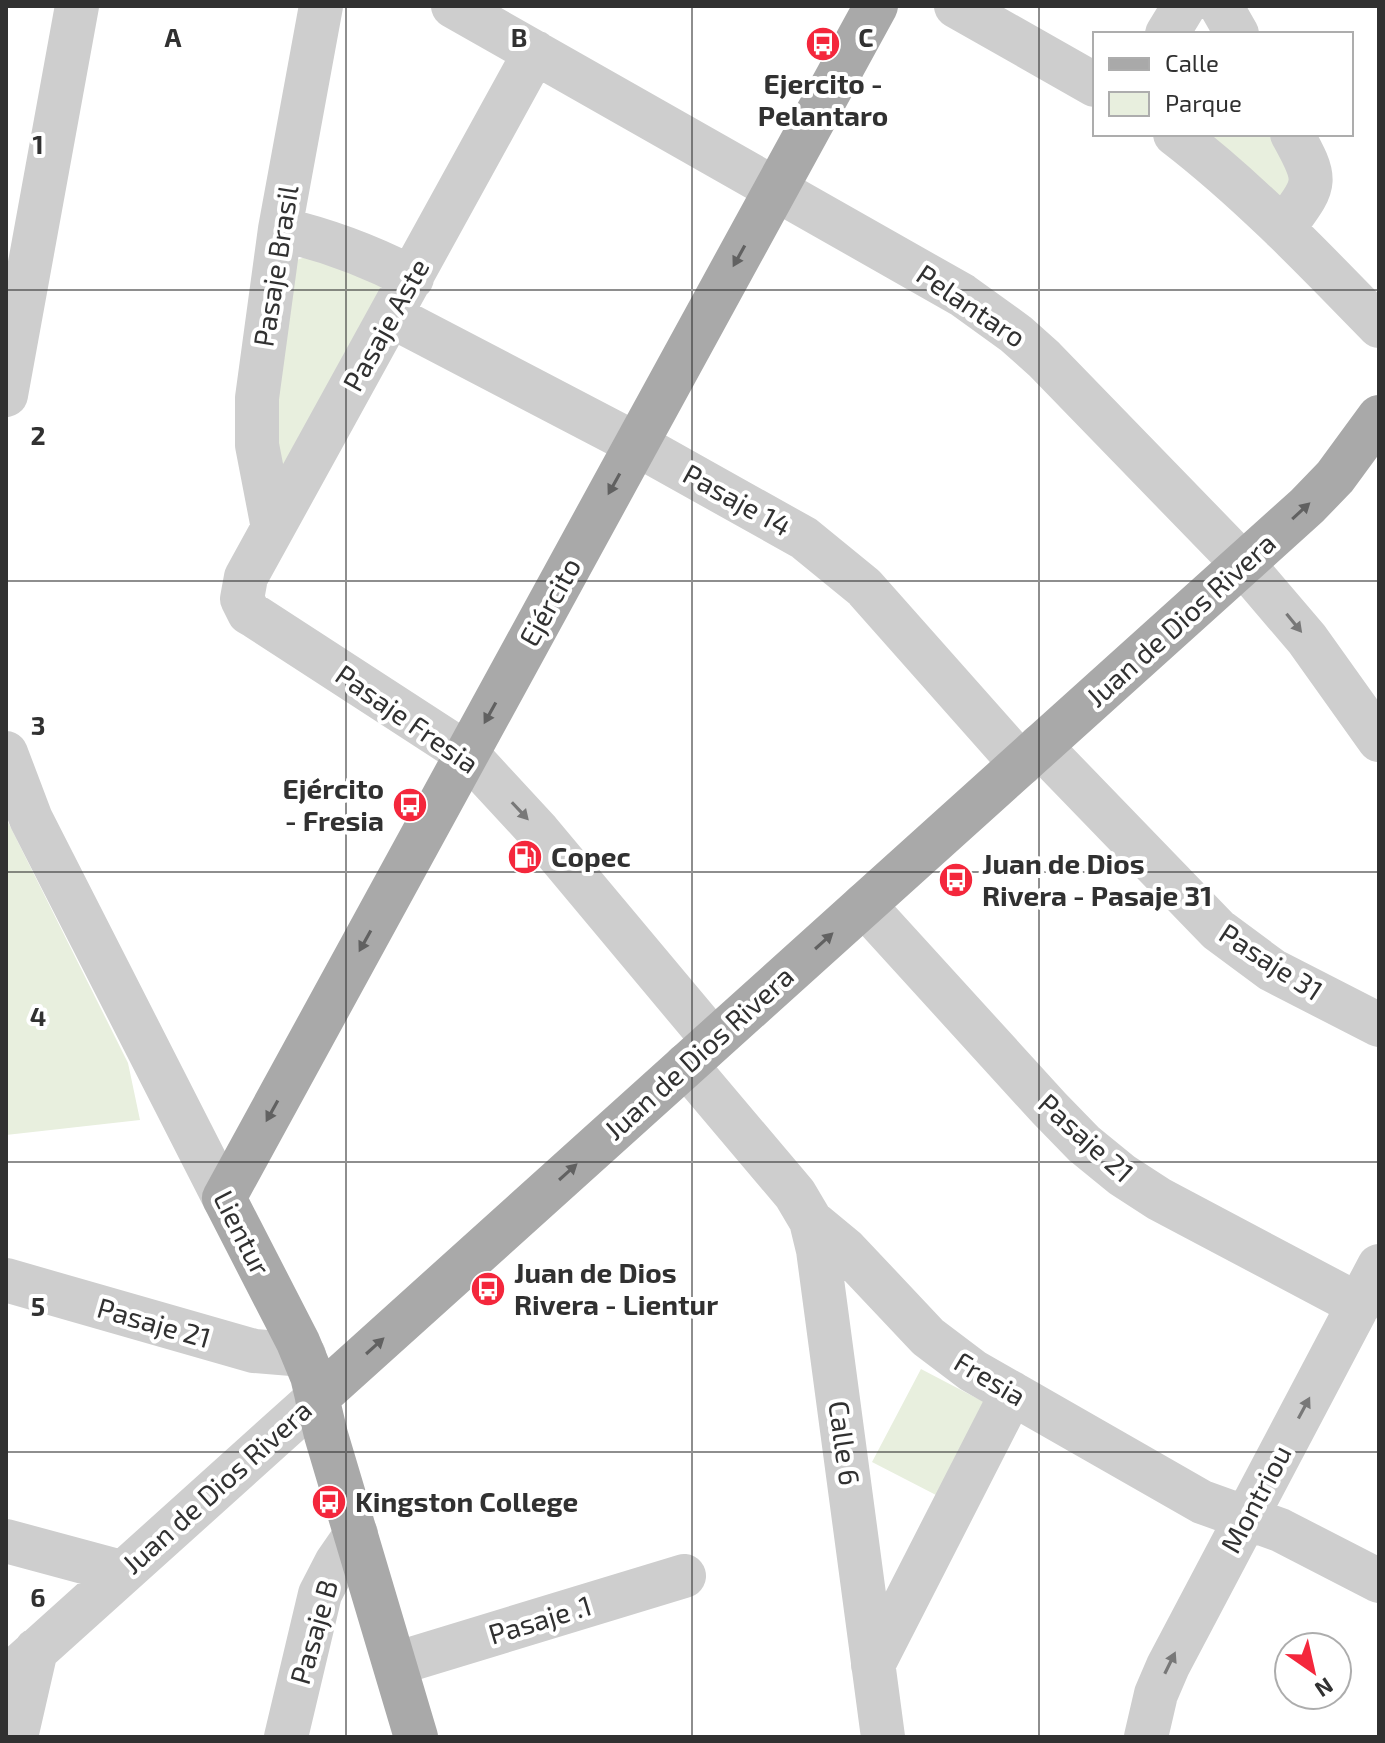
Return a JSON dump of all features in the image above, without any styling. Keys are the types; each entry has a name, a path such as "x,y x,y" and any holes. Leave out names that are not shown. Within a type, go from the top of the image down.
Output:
{"main road":[{"name":"Ejército","path":"224,1198 876,6"},
{"name":"Juan de Dios Rivera","path":"317,1398 1243,564 1335,477 1379,417"},
{"name":"Lientur","path":"224,1198 304,1355 416,1737"}],"street":[{"path":"6,391 77,6"},
{"name":"Pasaje Brasil","path":"273,528 257,445 257,398 280,229 321,6"},
{"name":"Pelantaro","path":"453,6 962,295 1016,334 1072,387 1243,564 1307,639 1379,740"},
{"path":"956,6 1093,84"},
{"path":"1168,32 1184,6"},
{"path":"1221,6 1236,32"},
{"name":"Pasaje Aste","path":"242,599 243,584 535,52"},
{"path":"1178,136 1283,229 1379,326"},
{"path":"1283,229 1308,194 1312,179 1311,169 1293,136"},
{"path":"280,229 362,253 412,278"},
{"name":"Pasaje 14","path":"391,316 776,520 830,558 1031,755"},
{"name":"Pasaje Fresia","path":"242,599 244,607 256,617 467,754 539,832 700,1053"},
{"name":"Lientur","path":"6,753 31,819 224,1198"},
{"name":"Pasaje 31","path":"1031,755 1218,930 1272,970 1379,1025"},
{"name":"Pasaje 21","path":"864,905 1049,1108 1093,1151 1159,1199 1359,1305"},
{"name":"Fresia","path":"700,1053 811,1221 846,1250 945,1352 1202,1502 1280,1530 1379,1581"},
{"name":"Calle 6","path":"811,1221 818,1250 883,1737"},
{"name":"Montriou","path":"1146,1737 1156,1694 1168,1666 1379,1266"},
{"name":"Pasaje 21","path":"6,1280 254,1351 304,1355"},
{"path":"873,1665 1012,1393"},
{"name":"Juan de Dios Rivera","path":"21,1664 317,1398"},
{"name":"Pasaje B","path":"286,1737 320,1594 356,1534"},
{"path":"6,1541 121,1572"},
{"name":"Pasaje .1","path":"395,1664 684,1576"},
{"path":"16,1737 21,1664"}],"green space":[{"path":"1189,136 1280,136 1297,166 1284,203"},
{"path":"308,256 382,276 390,296 285,486 269,449 291,262"},
{"path":"6,818 128,1063 140,1120 6,1135"},
{"path":"921,1369 984,1402 936,1495 872,1462"}],"place":[{"name":"Ejercito - Pelantaro","path":"823,44"},
{"name":"Ejército - Fresia","path":"410,805"},
{"name":"Copec","path":"525,857"},
{"name":"Juan de Dios Rivera - Pasaje 31","path":"956,880"},
{"name":"Juan de Dios Rivera - Lientur","path":"488,1289"},
{"name":"Kingston College","path":"329,1502"}]}
